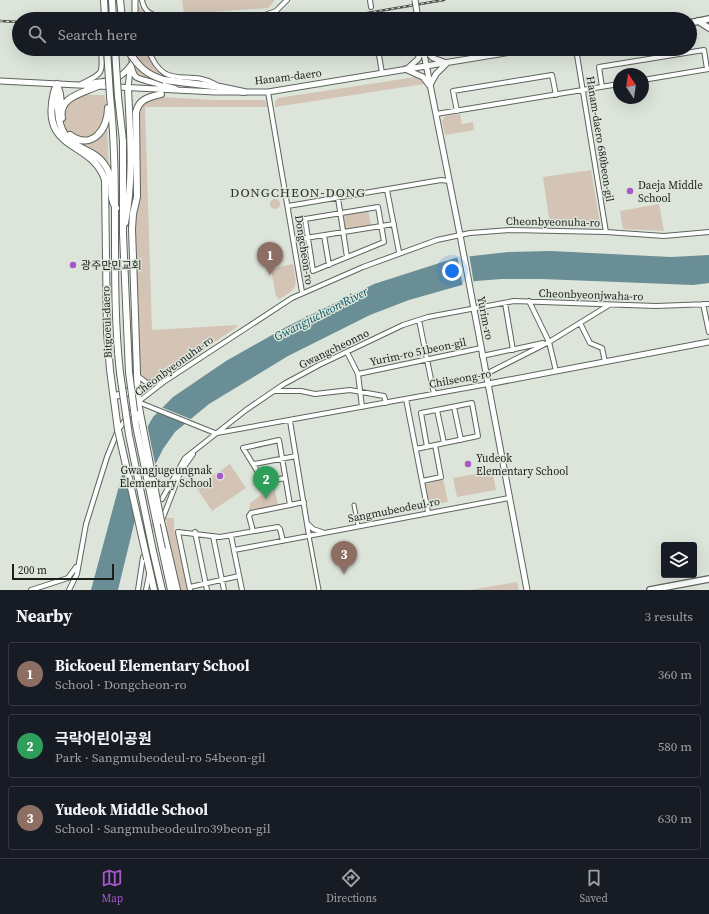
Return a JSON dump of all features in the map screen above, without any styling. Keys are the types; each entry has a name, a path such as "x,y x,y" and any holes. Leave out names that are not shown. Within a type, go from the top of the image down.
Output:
{"highway":[{"path":"104,0 105,12"},
{"path":"112,0 113,12"},
{"path":"120,0 121,12"},
{"name":"Bitgoeul-daero","path":"107,56 115,140 116,311 120,373 128,435 162,590"},
{"name":"Bitgoeul-daero","path":"115,56 123,141 123,234 129,372 136,426 171,590"},
{"path":"132,56 143,70 152,76 164,80 220,87 244,92"},
{"path":"57,84 60,94 61,114 65,129 71,136 80,140 95,137 105,127 110,96"},
{"path":"57,84 52,100 53,121 59,135 66,143 84,153 97,163 105,180 108,332 118,430 145,558 150,571 154,590"},
{"path":"61,114 67,100 76,94 98,86"},
{"path":"123,234 128,209 128,88"},
{"path":"54,92 58,100 59,123 62,130 68,139 94,153 103,163 109,173 112,202 116,208"},
{"path":"129,117 137,100 149,95 161,94"},
{"path":"161,94 141,101 137,106 137,197 132,225 138,402 161,521 177,590"},
{"path":"114,396 126,394 133,388 138,376"}],"main road":[{"path":"698,21 708,19"},
{"path":"698,21 709,28"},
{"path":"650,590 709,579"}],"street":[{"path":"135,0 135,12"},
{"path":"142,0 146,12"},
{"path":"273,12 286,0"},
{"path":"370,0 371,7"},
{"path":"415,0 417,12"},
{"path":"649,79 708,69 704,50 697,51"},
{"path":"79,85 100,74 102,69 102,56"},
{"path":"128,88 133,56"},
{"path":"151,56 155,66 165,74 209,81 220,87"},
{"path":"379,56 382,73"},
{"path":"419,56 405,69 423,77 430,86 436,74 447,63 432,56"},
{"name":"Yurim-ro","path":"424,56 460,235 526,590"},
{"name":"Hanam-daero","path":"0,81 183,91 268,92 488,56"},
{"name":"Hanam-daero 680beon-gil","path":"577,56 606,232"},
{"path":"602,87 599,67 667,56"},
{"path":"79,85 115,80 124,75 132,66"},
{"path":"132,66 133,73 140,80 161,83 183,91"},
{"path":"457,111 453,91 504,82 552,75 556,94"},
{"path":"436,114 613,85"},
{"path":"161,94 183,91"},
{"name":"Dongcheon-ro","path":"268,92 302,292"},
{"path":"288,206 441,180 449,181"},
{"path":"387,190 399,252"},
{"path":"338,198 347,257"},
{"path":"378,207 384,242 312,271 304,219 340,213 378,207"},
{"path":"293,240 394,224"},
{"name":"Cheonbyeonuha-ro","path":"69,590 77,574 78,561 88,518 107,457 118,430 138,402 165,381 239,331 302,292 399,252 460,235 511,230 606,232 664,236 709,232"},
{"path":"324,235 330,265"},
{"path":"529,301 549,342 556,371"},
{"name":"Cheonbyeonjwaha-ro","path":"473,306 529,301 656,306 709,304"},
{"path":"505,303 513,350"},
{"path":"486,374 549,342 610,304"},
{"path":"703,304 709,332"},
{"name":"Gwangcheonno","path":"215,433 274,391 319,365 419,320 473,306"},
{"path":"419,320 434,394"},
{"path":"580,323 590,343 602,348 605,362"},
{"path":"482,356 549,342"},
{"name":"Chilseong-ro","path":"215,433 290,421 709,342"},
{"name":"Yurim-ro 51beon-gil","path":"358,374 481,348"},
{"path":"347,352 358,374 362,407"},
{"path":"138,376 147,383 165,381"},
{"path":"274,391 301,391 315,394 350,390 360,391 384,396 386,403"},
{"path":"406,399 428,512"},
{"path":"138,402 149,405 215,433 185,458 162,499"},
{"path":"416,449 427,447 444,443 461,440 478,436 472,404 421,413 427,447"},
{"path":"454,407 461,440"},
{"path":"437,410 444,443"},
{"path":"290,421 319,590"},
{"path":"285,478 264,482 243,448 278,440 290,505"},
{"path":"422,481 441,478 435,445"},
{"path":"161,521 181,471 195,450"},
{"path":"254,464 296,456"},
{"name":"Sangmubeodeul-ro","path":"234,550 358,525 509,498"},
{"path":"253,531 249,516 251,513 304,502"},
{"path":"354,505 358,525"},
{"path":"308,524 313,529 324,533"},
{"path":"239,576 190,588 178,532 195,532 213,536 231,536 278,527 280,529 283,541"},
{"path":"195,532 207,590"},
{"path":"213,536 224,590"},
{"path":"231,536 242,590"},
{"path":"138,590 145,558"},
{"path":"31,590 68,578 72,574 78,561"},
{"path":"146,590 150,571"}],"shaded area":[{"path":"182,0 275,0 268,8 212,12 184,12"},
{"path":"137,7 140,7 143,12 137,12"},
{"path":"137,56 149,56 159,71 167,76 166,78 156,80 137,76 135,71"},
{"path":"416,77 423,80 424,84 275,107 275,102 278,98"},
{"path":"84,95 104,95 106,100 106,110 104,123 99,131 91,136 82,137 74,135 67,130 63,123 63,113 68,101"},
{"path":"160,97 214,100 264,100 266,101 267,107 145,107 152,330 237,325 237,327 158,380 150,382 141,374 137,306 139,301 136,292 134,220 138,112 141,105 149,100"},
{"path":"460,114 462,124 473,122 474,130 445,135 442,121 445,116"},
{"path":"107,125 109,169 96,151 82,142"},
{"path":"591,170 600,223 597,227 550,225 543,177"},
{"path":"273,199 277,199 280,204 277,209 273,209 270,206 270,202"},
{"path":"659,204 664,231 623,229 620,211"},
{"path":"368,210 371,225 347,230 345,228 344,214"},
{"path":"293,264 296,283 295,286 290,292 278,300 278,296 276,297 271,269"},
{"path":"230,464 246,488 212,511 196,487"},
{"path":"492,471 496,490 457,497 453,478"},
{"path":"443,479 448,502 434,504 429,501 426,484"},
{"path":"273,482 278,505 249,511 250,503 261,495 258,489 262,484"},
{"path":"166,518 174,518 174,530 188,590 180,590 167,532"},
{"path":"517,582 519,590 469,590"}],"water":[{"name":"Gwangjucheon River","path":"551,251 671,257 709,255 709,283 693,285 542,279 502,279 476,281 409,300 370,315 288,356 209,404 175,432 163,449 151,473 135,520 118,590 91,590 123,471 153,417 173,397 226,361 288,326 374,284 455,258 508,252"}],"pier":[{"path":"469,254 474,284 463,287 457,255"},
{"path":"161,407 193,420 188,424 157,411"},
{"path":"147,424 156,468 136,525 124,467"}],"tunnel":[{"path":"145,550 155,520"}],"railway":[{"path":"373,12 444,0"},
{"path":"0,21 12,22"}],"place":[{"name":"Daeja Middle School","path":"630,191"},
{"name":"광주만민교회","path":"73,265"},
{"name":"Bickoeul Elementary School","path":"270,275"},
{"name":"Yudeok Elementary School","path":"468,464"},
{"name":"Gwangjugeungnak Elementary School","path":"220,476"},
{"name":"극락어린이공원","path":"266,499"},
{"name":"Yudeok Middle School","path":"344,574"}],"district":[{"name":"DONGCHEON-DONG","path":"298,192"}]}
